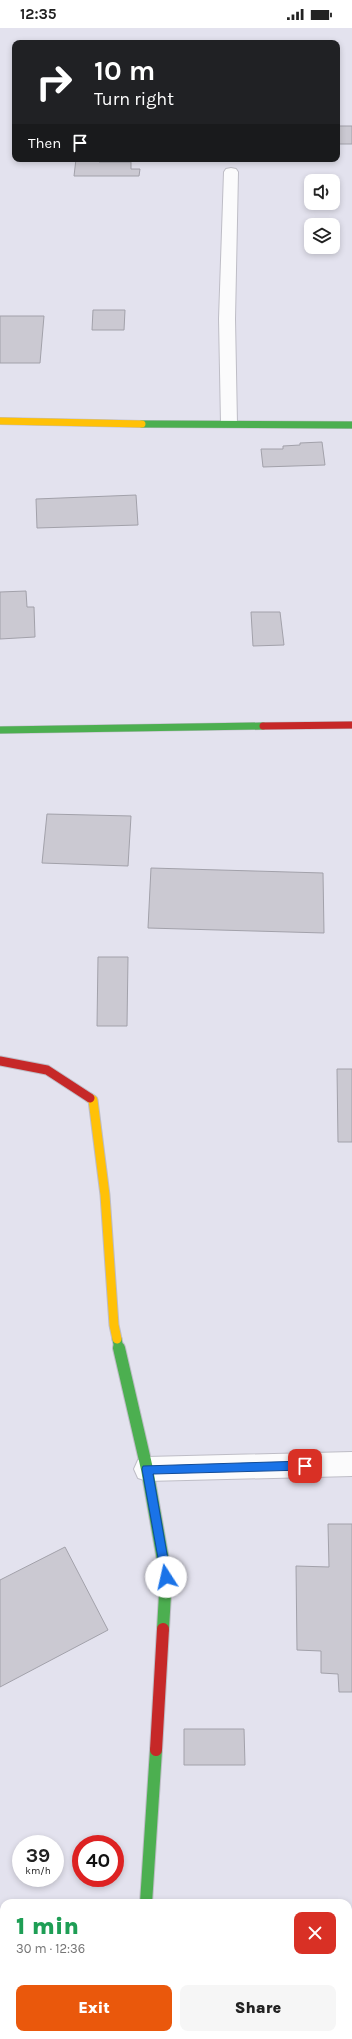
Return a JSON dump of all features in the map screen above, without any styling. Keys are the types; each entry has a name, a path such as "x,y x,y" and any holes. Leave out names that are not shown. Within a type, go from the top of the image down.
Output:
{"street":[{"path":"229,424 227,319 231,172"},
{"path":"0,421 352,425"},
{"path":"0,730 352,725"},
{"path":"0,1061 47,1070 93,1100 105,1195 114,1324 147,1469 166,1577 146,1899"},
{"path":"147,1469 352,1464"}],"building":[{"path":"340,126 352,126 352,144 340,144"},
{"path":"76,162 131,162 131,169 140,169 139,176 74,176"},
{"path":"93,310 125,310 124,330 92,330"},
{"path":"0,316 44,316 40,363 0,363"},
{"path":"322,442 325,465 263,467 261,449 283,449 283,446 300,445 300,443"},
{"path":"136,495 138,525 37,528 36,499"},
{"path":"26,591 27,607 34,607 35,637 0,639 0,592"},
{"path":"251,612 280,612 284,645 253,646"},
{"path":"47,814 131,816 128,866 42,863"},
{"path":"151,868 323,873 324,933 148,928"},
{"path":"98,957 128,957 127,1026 97,1026"},
{"path":"337,1069 352,1069 352,1142 338,1142"},
{"path":"328,1524 352,1524 352,1692 339,1692 338,1674 321,1673 321,1651 297,1650 296,1566 329,1567"},
{"path":"65,1547 108,1630 0,1687 0,1580"},
{"path":"184,1729 244,1729 245,1765 184,1765"}],"traffic: fast":[{"path":"142,424 282,426 352,425"},
{"path":"0,730 263,726"},
{"path":"117,1339 147,1469 166,1577 163,1629"},
{"path":"146,1899 156,1750"}],"traffic: slow":[{"path":"0,421 142,424"},
{"path":"90,1098 93,1100 105,1195 114,1325 117,1339"}],"traffic: jam":[{"path":"263,726 352,725"},
{"path":"0,1061 47,1070 90,1098"},
{"path":"156,1750 163,1629"}],"route":[{"path":"166,1577 147,1469 305,1466"}]}
